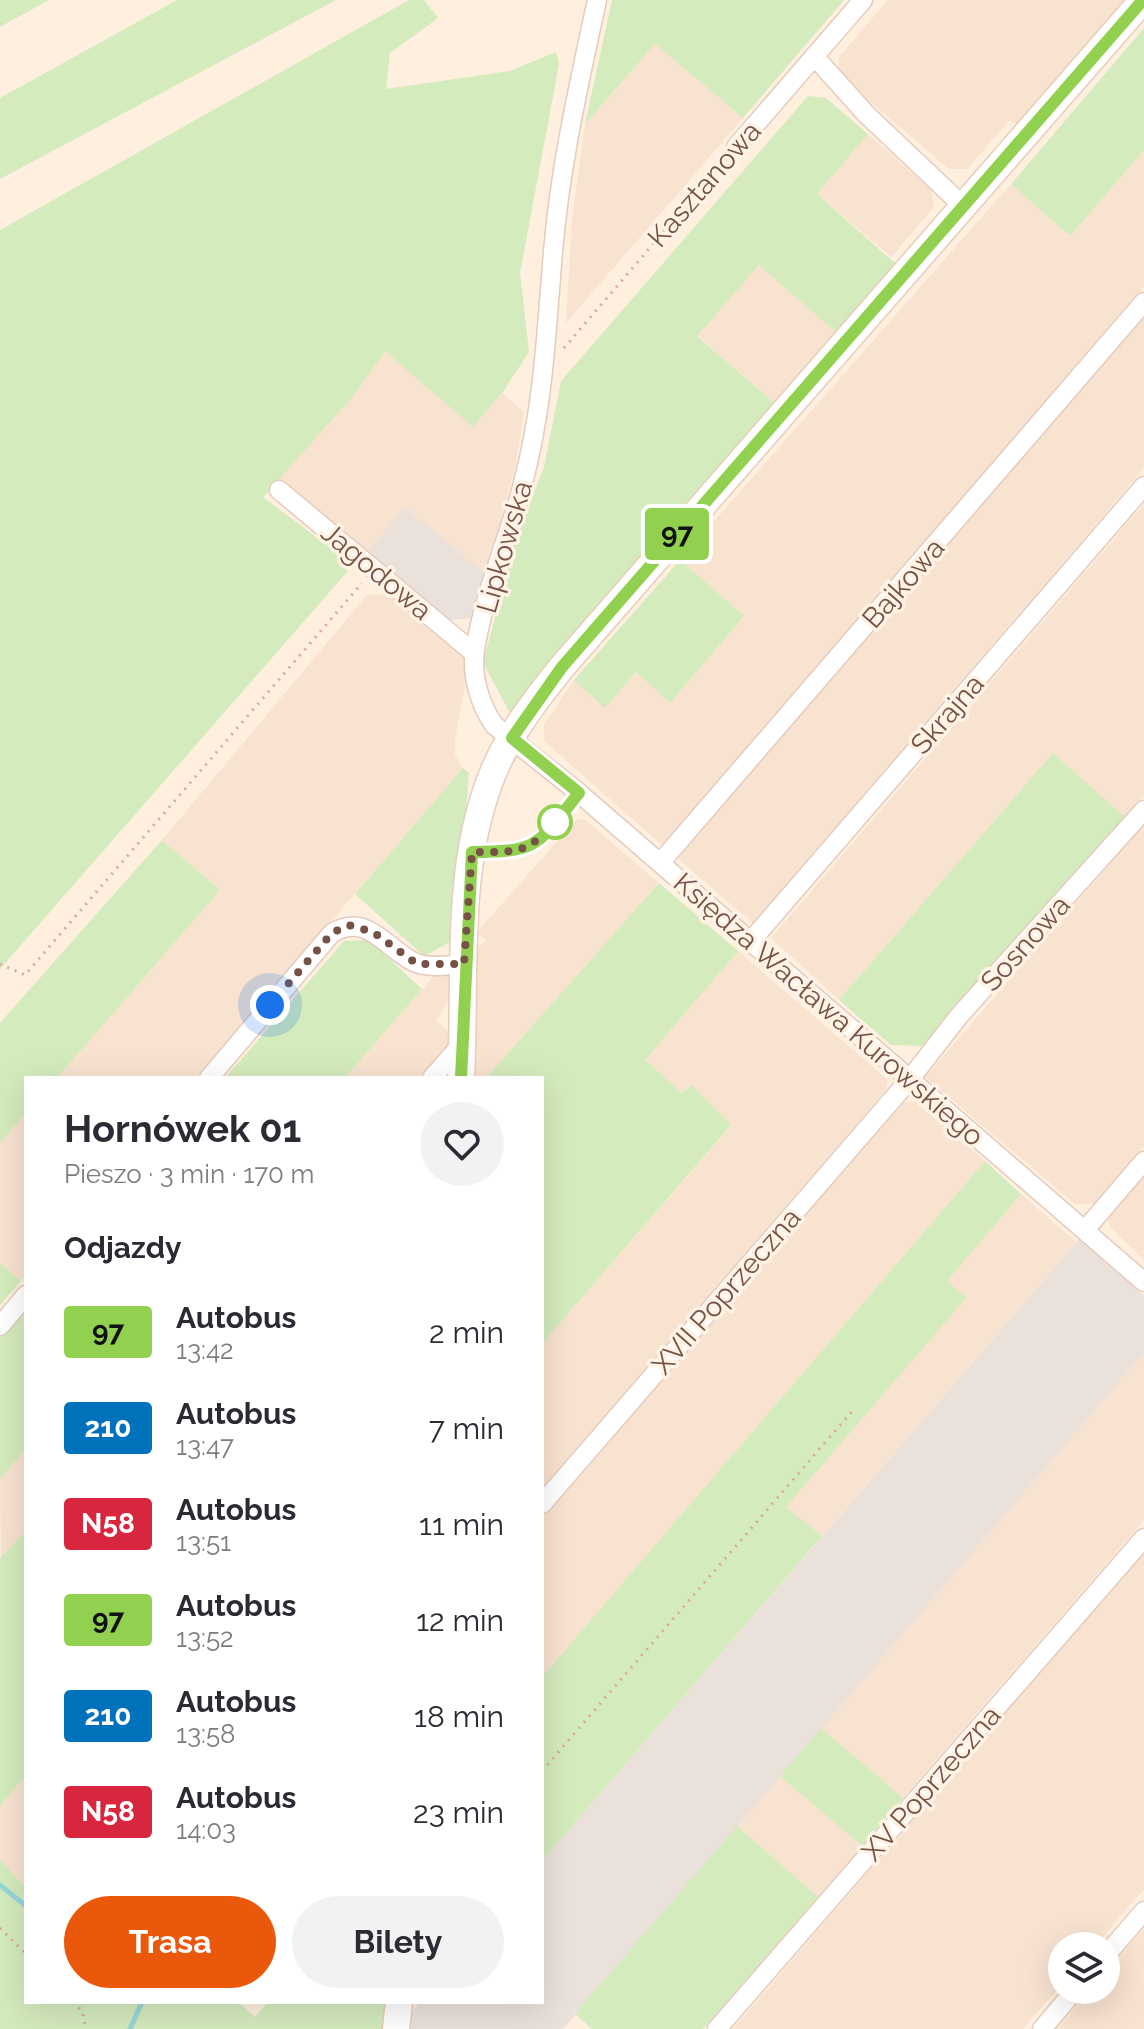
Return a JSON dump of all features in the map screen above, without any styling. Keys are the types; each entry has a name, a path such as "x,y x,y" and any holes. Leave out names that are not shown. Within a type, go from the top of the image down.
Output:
{"street":[{"name":"Lipkowska","path":"512,738 494,725 484,712 479,699 474,653 523,485 546,369 553,251 565,150 597,0"},
{"name":"Kasztanowa","path":"736,147 863,0"},
{"path":"461,1076 464,964 472,852 488,785 512,738 562,667 1143,0"},
{"path":"814,56 866,114 962,205"},
{"name":"Bajkowa","path":"660,863 1144,302"},
{"name":"Skrajna","path":"750,942 1144,486"},
{"name":"Jagodowa","path":"279,490 474,653"},
{"name":"Księdza Wacława Kurowskiego","path":"512,738 1144,1282"},
{"name":"Sosnowa","path":"910,1079 959,1016 1144,810"},
{"path":"211,1076 332,933 342,927 365,927 417,964 464,964"},
{"path":"434,1076 463,1043"},
{"name":"XVII Poprzeczna","path":"544,1502 910,1079"},
{"path":"1085,1230 1144,1161"},
{"path":"0,1326 24,1297"},
{"name":"XV Poprzeczna","path":"717,2029 1144,1538"},
{"path":"1120,1939 1144,1911"},
{"path":"396,2029 399,2004"},
{"path":"1042,2029 1063,2004"}],"lane":[{"path":"472,852 505,853 527,849 579,793"}],"path":[{"name":"Kasztanowa","path":"546,369 736,147"},
{"path":"0,964 25,975 375,568"},
{"path":"544,1769 854,1409"},
{"path":"0,1928 24,1952"},
{"path":"75,2004 82,2011 86,2029"}],"shaded area":[{"path":"888,0 1127,0 1019,126 1010,120 967,169 949,169 839,75 839,57"},
{"path":"655,44 743,118 566,323 572,220 585,124"},
{"path":"868,134 931,190 934,207 891,257 817,194"},
{"path":"1144,150 1144,286 663,846 544,741 544,725 574,680 605,707 636,672 670,703 744,616 680,560 1011,184 1070,236"},
{"path":"758,264 839,335 778,406 697,335"},
{"path":"1144,312 1144,468 753,923 677,858"},
{"path":"385,350 473,427 502,393 524,412 515,469 486,574 405,507 368,551 276,481 355,394"},
{"path":"1144,504 1144,795 1125,817 1053,753 839,1000 771,938"},
{"path":"405,507 486,574 471,618 450,620 368,551"},
{"path":"389,594 470,661 455,739 455,755 463,768 198,1076 59,1076 220,890 162,840 367,595"},
{"path":"584,819 659,883 488,1076 469,1076 475,948 487,941 477,932 576,820"},
{"path":"1144,825 1144,1146 1094,1204 1075,1204 925,1077"},
{"path":"738,951 888,1080 886,1090 544,1487 544,1342 731,1126 690,1085 682,1093 645,1060"},
{"path":"437,972 451,973 452,996 436,1020 450,1033 451,1045 424,1076 347,1076"},
{"path":"903,1102 915,1102 985,1161 544,1675 544,1515"},
{"path":"24,1115 24,1277 21,1281 0,1263 0,1143"},
{"path":"1144,1174 1144,1260 1110,1227 1107,1216"},
{"path":"1021,1194 1076,1242 822,1536 785,1507 965,1298 946,1281"},
{"path":"1079,1239 1144,1296 1144,1353 563,2029 402,2029 402,2023 418,2004 544,2004 544,1859"},
{"path":"1144,1353 1144,1520 903,1798 821,1728"},
{"path":"24,1451 24,1533 1,1559 0,1479"},
{"path":"1144,1552 1144,1889 1107,1932 1048,1932 1048,2000 1023,2029 733,2029"},
{"path":"780,1776 862,1846 818,1897 737,1826"},
{"path":"24,1777 24,1886 0,1860 0,1806"},
{"path":"1144,1928 1144,2029 1057,2029 1079,2004 1120,2004 1120,1956"}],"green space":[{"path":"0,0 49,0 0,27"},
{"path":"177,0 336,0 0,179 0,98"},
{"path":"409,0 424,0 438,18 390,53 386,89 510,71 556,52 559,64 520,273 529,352 502,393 473,427 385,351 355,394 263,497 348,561 347,572 0,969 0,230"},
{"path":"612,0 844,0 743,118 655,44 585,124"},
{"path":"1144,28 1144,150 1070,236 1011,184"},
{"path":"808,96 826,98 868,134 817,194 897,265 839,335 759,265 697,336 778,406 511,715 483,663 512,552 544,467 561,381"},
{"path":"680,560 744,616 670,703 636,672 605,708 574,680"},
{"path":"1053,753 1125,817 922,1046 891,1045 839,1000"},
{"path":"463,768 469,773 456,939 424,956 355,894"},
{"path":"162,840 220,890 59,1076 24,1076 24,1115 0,1143 0,1023"},
{"path":"659,883 738,951 645,1060 682,1093 691,1085 731,1125 544,1342 544,1076 488,1076"},
{"path":"369,940 422,989 347,1076 227,1076 344,941"},
{"path":"985,1161 1021,1194 947,1281 966,1298 786,1507 822,1536 544,1859 544,1675"},
{"path":"0,1263 21,1281 0,1305"},
{"path":"24,1309 24,1451 0,1479 0,1337"},
{"path":"24,1533 24,1777 0,1806 0,1558"},
{"path":"821,1728 903,1798 862,1846 780,1776"},
{"path":"737,1826 818,1897 703,2029 592,2029 575,2014"},
{"path":"0,1860 24,1886 24,2004 240,2004 255,2017 266,2004 385,2004 384,2029 0,2029"}],"waterway":[{"path":"0,1885 24,1904"},
{"path":"130,2029 141,2004"}],"bus line":[{"name":"97","path":"461,1076 467,900 472,852 505,853 527,849 551,827 579,793 512,738 562,667 1143,0"}],"route":[{"path":"270,1005 332,933 349,925 365,927 417,964 464,964 472,852 505,853 527,849 557,819 555,822"}]}
